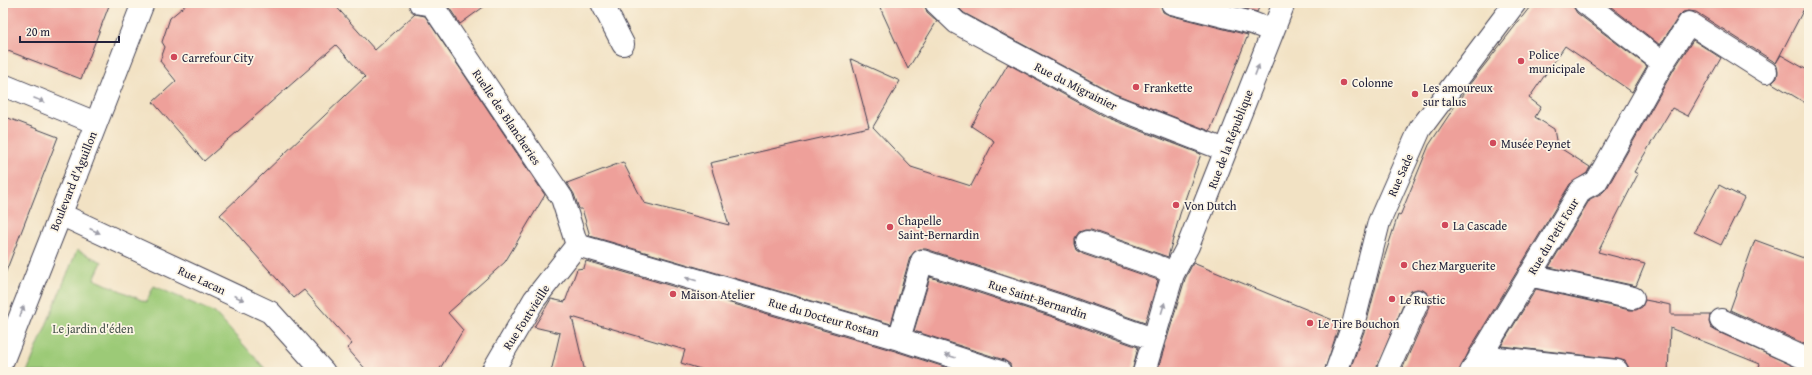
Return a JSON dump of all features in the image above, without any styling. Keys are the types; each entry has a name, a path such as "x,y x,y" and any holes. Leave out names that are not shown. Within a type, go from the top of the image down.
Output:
{"street":[{"name":"Boulevard d'Aguillon","path":"3,360 143,3"},
{"name":"Ruelle des Blancheries","path":"420,3 432,5 562,198 577,246"},
{"path":"602,3 623,44"},
{"name":"Rue du Migrainier","path":"936,3 957,23 1110,105 1226,150"},
{"path":"1172,3 1252,23 1273,31"},
{"name":"Rue de la République","path":"1144,372 1173,274 1188,246 1284,3"},
{"name":"Rue Sade","path":"1336,372 1353,325 1379,222 1420,129 1515,3"},
{"path":"1585,3 1663,63"},
{"name":"Rue du Petit Four","path":"1475,364 1581,190 1596,182 1663,63 1689,23 1766,72"},
{"path":"3,85 96,123"},
{"name":"Rue Lacan","path":"60,214 270,312 324,372"},
{"path":"1087,242 1173,274"},
{"name":"Rue du Docteur Rostan","path":"577,246 899,339 1000,372"},
{"name":"Rue Fontvieille","path":"492,372 534,300 577,246"},
{"name":"Rue Saint-Bernardin","path":"899,339 922,261 1063,307 1153,339"},
{"path":"1529,275 1633,298"},
{"path":"1387,372 1418,301"},
{"path":"1721,320 1809,360"},
{"path":"1475,364 1617,371"}],"green space":[{"name":"Le jardin d'éden","path":"77,250 102,262 94,279 146,302 154,286 215,313 268,372 27,372"}],"building":[{"path":"3,3 110,3 81,79 3,49"},
{"path":"188,3 333,3 375,50 415,14 425,16 545,195 505,262 448,313 463,330 438,372 368,372 347,348 352,344 304,290 294,298 220,215 365,77 336,45 204,161 153,102 176,81 160,61 165,47 162,42 170,18"},
{"path":"446,3 489,3 460,24"},
{"path":"878,3 924,3 927,12 937,21 908,69"},
{"path":"954,3 1160,3 1163,12 1169,15 1248,35 1210,131 1115,94 964,13"},
{"path":"1224,3 1261,3 1257,12"},
{"path":"1533,3 1573,3 1577,13 1647,66 1632,92 1565,46 1529,98 1541,107 1535,117 1554,129 1557,146 1590,167 1587,173 1570,184 1470,349 1459,372 1401,372 1430,306 1428,294 1423,290 1417,289 1411,291 1407,296 1375,372 1349,372 1365,329 1379,274 1398,215 1400,216 1429,145 1469,85"},
{"path":"1606,3 1807,3 1776,63 1781,55 1809,71 1809,105 1772,83 1777,78 1778,72 1777,66 1773,61 1696,12 1683,12 1660,45"},
{"path":"1693,40 1721,58 1688,116 1672,108 1634,172 1638,174 1598,252 1645,264 1636,286 1549,267 1590,199 1602,193 1607,188 1674,69"},
{"path":"851,59 900,81 873,127 911,167 971,186 994,141 971,126 1008,64 1105,117 1201,154 1180,214 1168,257 1091,230 1079,232 1075,238 1077,250 1083,254 1158,280 1145,323 1067,295 926,249 920,249 914,252 910,257 891,324 590,236 582,209 579,209 574,194 567,183 623,162 644,203 729,225 710,163 869,127"},
{"path":"3,116 58,137 5,274 3,274"},
{"path":"1719,185 1744,198 1721,245 1694,232"},
{"path":"1755,240 1809,260 1809,346 1730,310"},
{"path":"586,261 895,351 960,372 710,372 681,363 685,350 572,317 585,372 551,372 560,333 534,327 551,299 565,302 577,269 584,268"},
{"path":"1193,263 1340,323 1324,372 1157,372 1185,279"},
{"path":"930,277 1059,319 1138,347 1132,372 1012,372 1010,364 1004,360 914,331"},
{"path":"1536,289 1630,310 1636,310 1642,307 1645,300 1671,305 1671,315 1710,315 1709,322 1711,328 1716,331 1807,372 1757,372 1760,364 1670,328 1668,372 1629,372 1625,361 1618,359 1501,346"}],"place":[{"name":"Carrefour City","path":"174,57"},
{"name":"Police municipale","path":"1521,61"},
{"name":"Colonne","path":"1344,82"},
{"name":"Frankette","path":"1136,87"},
{"name":"Les amoureux sur talus","path":"1415,94"},
{"name":"Musée Peynet","path":"1493,143"},
{"name":"Von Dutch","path":"1176,205"},
{"name":"La Cascade","path":"1445,225"},
{"name":"Chapelle Saint-Bernardin","path":"890,227"},
{"name":"Chez Marguerite","path":"1404,265"},
{"name":"Maison Atelier","path":"673,294"},
{"name":"Le Rustic","path":"1392,299"},
{"name":"Le Tire Bouchon","path":"1310,323"}]}
